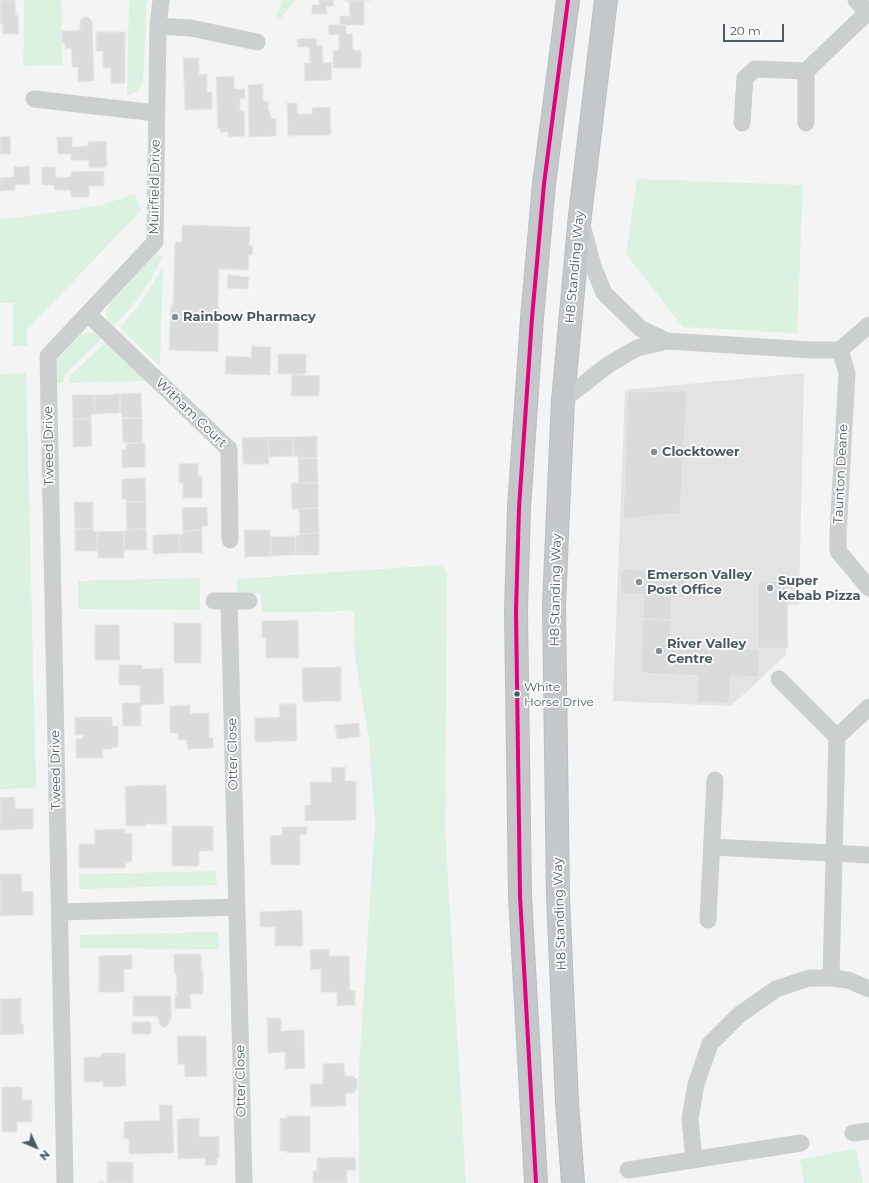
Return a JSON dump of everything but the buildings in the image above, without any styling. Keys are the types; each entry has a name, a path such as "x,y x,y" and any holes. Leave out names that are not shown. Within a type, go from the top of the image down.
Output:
{"highway":[{"path":"536,1183 520,896 516,611 519,508 544,184 568,0"},
{"name":"H8 Standing Way","path":"573,1183 567,1102 558,896 554,605 563,400 580,215 606,0"}],"street":[{"name":"Muirfield Drive","path":"48,356 155,242 158,26 161,0"},
{"path":"742,123 745,78 755,69 806,71 868,12 856,0"},
{"path":"158,26 191,28 257,42"},
{"path":"806,71 806,123"},
{"path":"34,99 156,114"},
{"path":"580,215 593,266 604,293 641,329 667,341"},
{"name":"Witham Court","path":"88,314 229,449 230,540"},
{"path":"563,400 608,365 637,348 667,341 803,350 840,350 869,325"},
{"name":"Taunton Deane","path":"840,350 847,373 838,551 869,588"},
{"name":"Tweed Drive","path":"48,356 65,1183"},
{"name":"Otter Close","path":"244,1183 237,907 222,601 249,602"},
{"path":"779,679 837,737"},
{"path":"831,978 837,737 869,707"},
{"path":"708,920 715,780"},
{"path":"712,847 869,855"},
{"path":"60,912 237,907"},
{"path":"694,1160 690,1119 696,1084 710,1044 739,1015 776,989 809,978 848,980 869,989"},
{"path":"628,1170 801,1143"}],"shaded area":[{"path":"804,373 799,605 785,605 786,655 731,706 613,701 625,390"}],"green space":[{"path":"24,0 61,0 62,65 23,66"},
{"path":"129,0 147,0 143,82 137,91 127,96"},
{"path":"282,0 295,0 280,19 276,15"},
{"path":"637,179 803,185 797,333 683,327 626,254"},
{"path":"135,194 141,210 27,330 27,346 13,346 13,303 0,303 0,219 24,217 101,205"},
{"path":"155,255 163,256 151,279 137,300 113,327 106,318 107,309 112,301"},
{"path":"163,268 160,366 120,328 140,303"},
{"path":"93,333 102,338 65,374 63,383 56,383 57,360 81,334"},
{"path":"106,342 147,381 68,383 69,377"},
{"path":"26,373 36,788 0,789 0,374"},
{"path":"440,565 447,573 445,828 466,1183 359,1183 358,1084 375,823 369,740 355,657 354,611 262,612 261,594 237,593 237,579"},
{"path":"200,578 200,610 78,609 78,581"},
{"path":"216,871 217,885 79,889 79,874"},
{"path":"218,932 219,949 80,948 80,935"},
{"path":"856,1148 863,1183 804,1183 800,1160"}],"transit line":[{"path":"536,1183 520,896 516,611 519,508 532,318 544,184 568,0"}],"place":[{"name":"Rainbow Pharmacy","path":"175,317"},
{"name":"Clocktower","path":"654,452"},
{"name":"Emerson Valley Post Office","path":"639,582"},
{"name":"Super Kebab Pizza","path":"770,588"},
{"name":"River Valley Centre","path":"659,651"},
{"name":"White Horse Drive","path":"517,694"}]}
